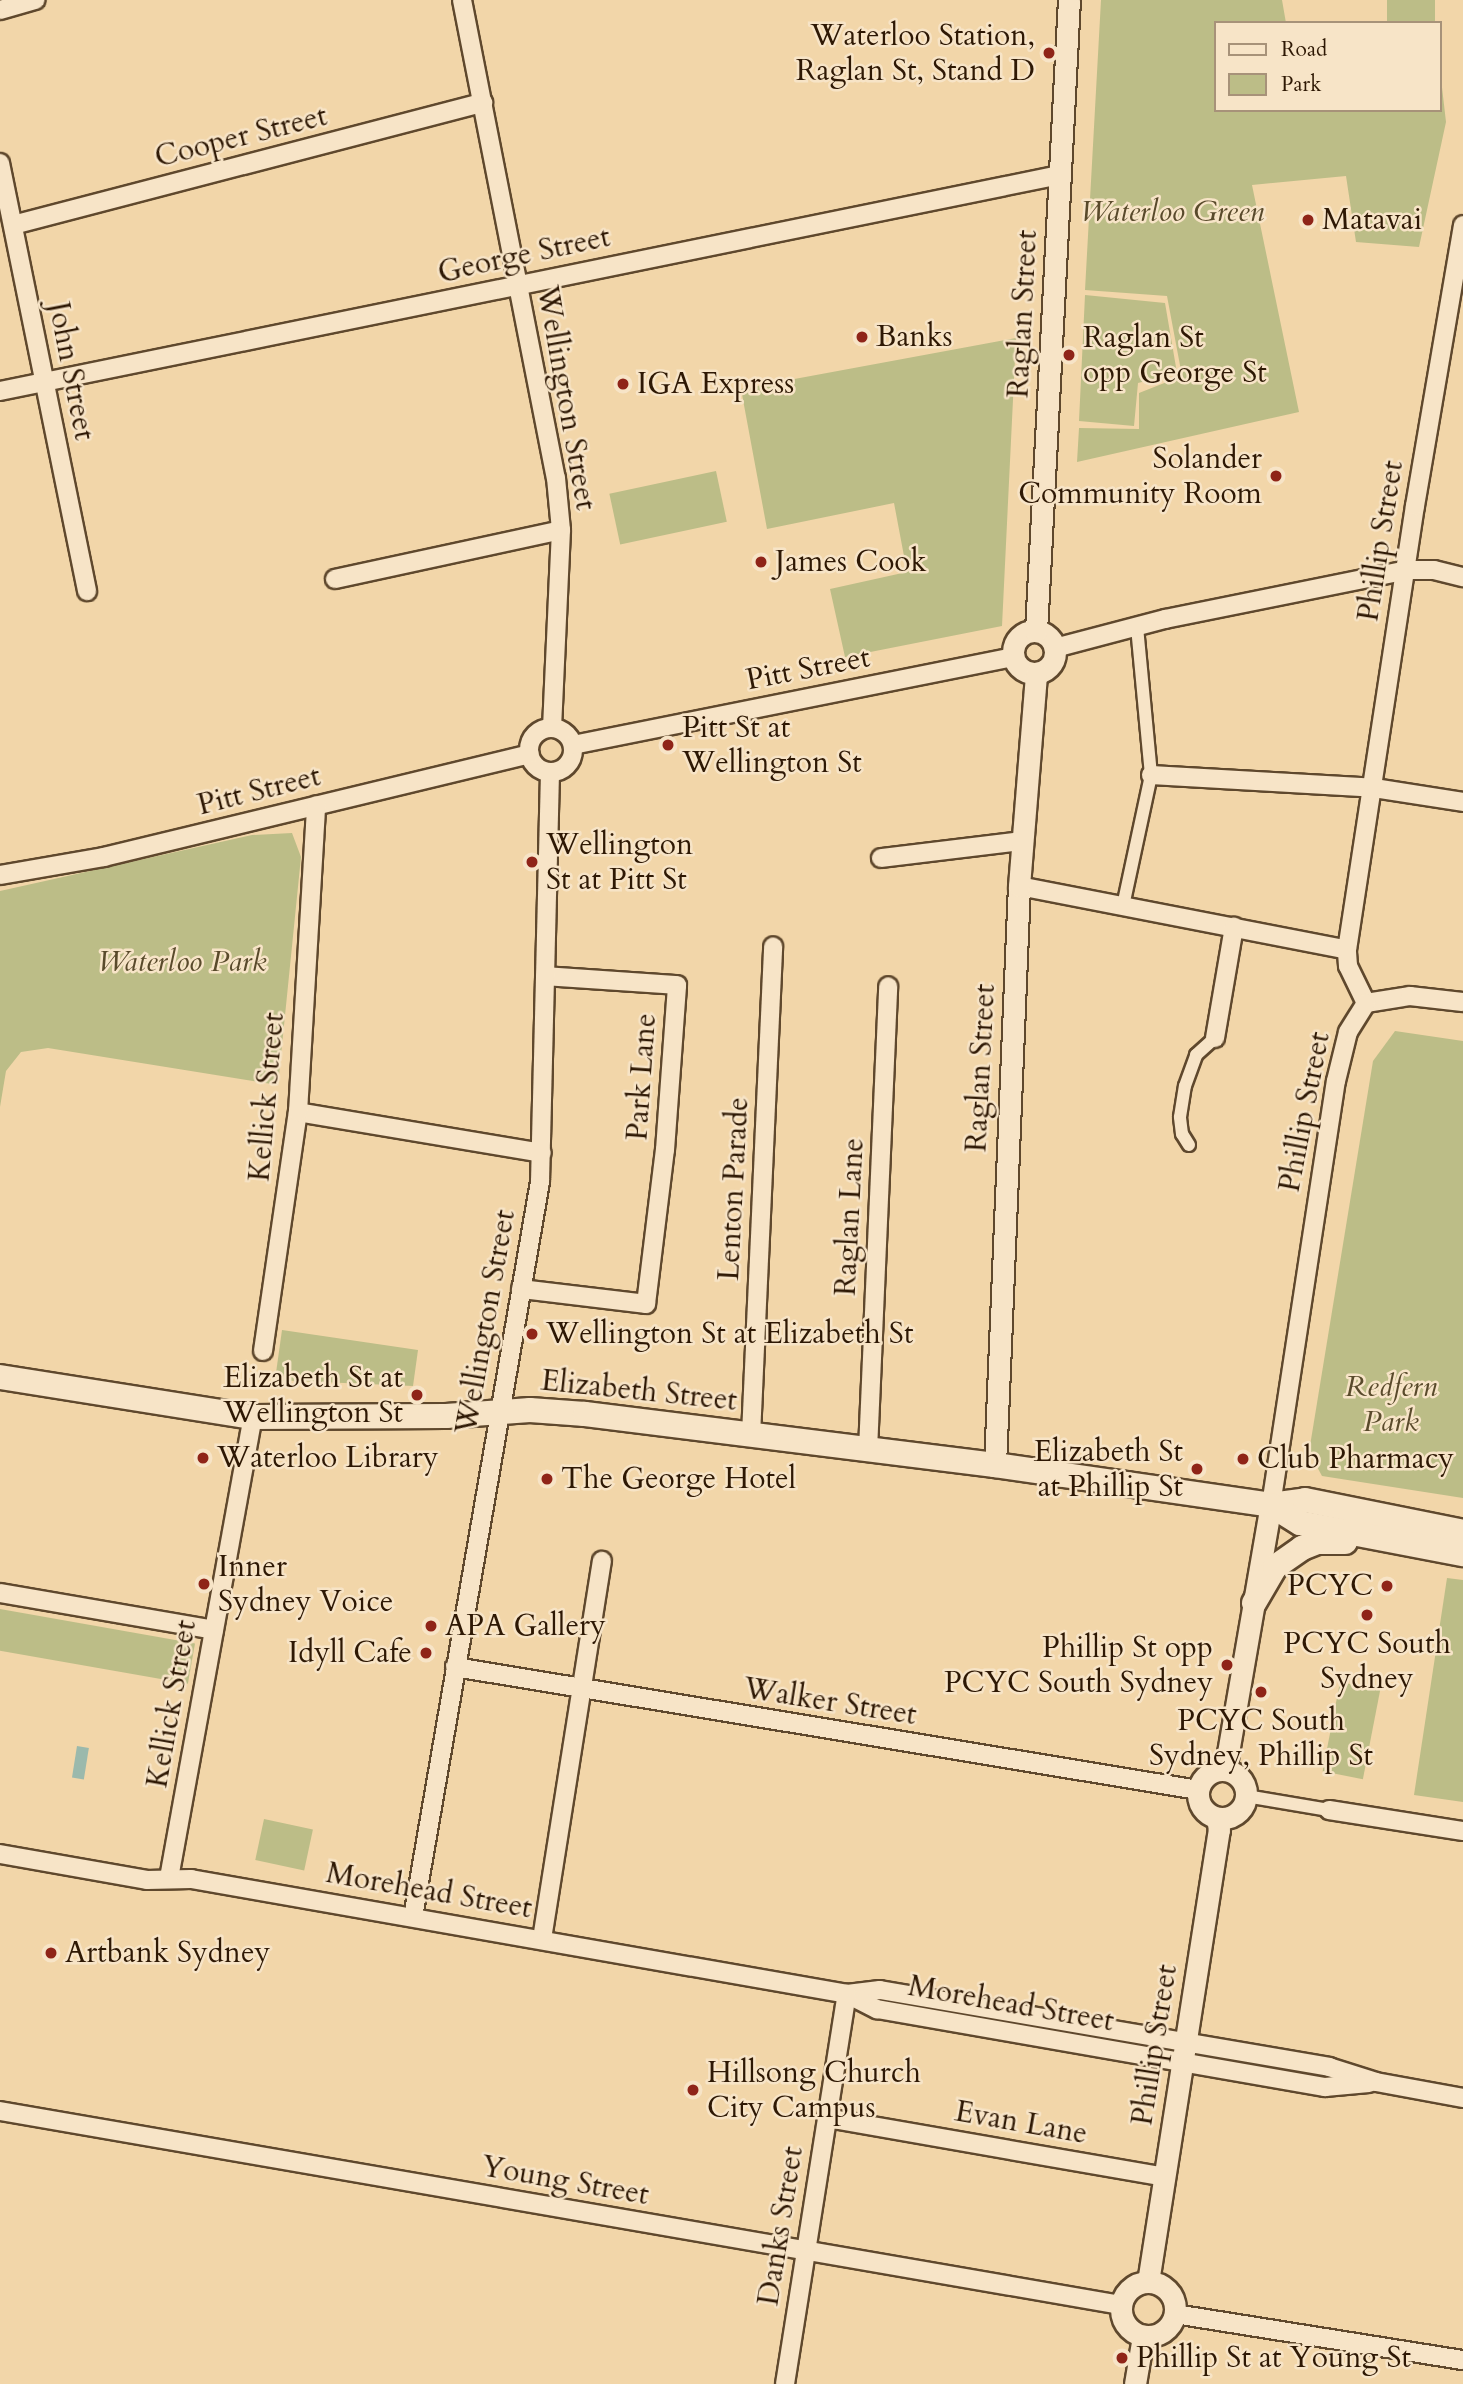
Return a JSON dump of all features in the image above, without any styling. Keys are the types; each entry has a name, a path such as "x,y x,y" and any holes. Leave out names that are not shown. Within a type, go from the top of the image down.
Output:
{"main road":[{"name":"Elizabeth Street","path":"0,1377 253,1417 433,1416 539,1410 995,1465 1270,1505 1305,1500 1463,1532"},
{"name":"Elizabeth Street","path":"1270,1505 1300,1523 1463,1554"},
{"path":"1254,1602 1275,1567 1302,1548 1318,1542 1381,1538"}],"street":[{"path":"0,10 36,0"},
{"name":"Wellington Street","path":"462,0 556,478 561,530 552,727"},
{"name":"Raglan Street","path":"1036,631 1069,0"},
{"name":"Cooper Street","path":"13,225 483,103"},
{"name":"John Street","path":"0,163 87,590"},
{"name":"George Street","path":"0,391 197,353 1060,175"},
{"name":"Phillip Street","path":"1224,1770 1270,1505 1338,1070 1348,1032 1366,1003 1348,965 1347,950 1463,225"},
{"path":"335,579 561,530"},
{"path":"1055,648 1138,626 1407,570 1434,570 1463,577"},
{"path":"1124,906 1151,775 1138,626"},
{"path":"1036,631 1048,636 1056,655 1049,668 1036,674 1019,668 1013,657 1018,638 1036,631"},
{"name":"Pitt Street","path":"573,745 1013,657"},
{"name":"Raglan Street","path":"995,1465 1019,887 1036,674"},
{"path":"552,727 566,732 573,745 568,764 550,772 537,766 530,754 535,735 552,727"},
{"name":"Pitt Street","path":"0,875 104,857 530,754"},
{"name":"Wellington Street","path":"412,1917 521,1289 542,1153 550,772"},
{"path":"1151,775 1374,788 1463,802"},
{"name":"Kellick Street","path":"263,1351 298,1112 316,806"},
{"path":"881,858 1022,841"},
{"path":"1019,887 1347,950"},
{"path":"1189,1145 1182,1134 1185,1086 1196,1055 1215,1038 1234,927"},
{"name":"Lenton Parade","path":"751,1435 774,946"},
{"name":"Park Lane","path":"521,1289 646,1304 665,1150 677,985 545,976"},
{"name":"Raglan Lane","path":"868,1450 888,986"},
{"path":"1366,1003 1410,996 1463,1002"},
{"path":"298,1112 542,1153"},
{"name":"Kellick Street","path":"169,1878 227,1572 253,1417"},
{"path":"542,1940 602,1560"},
{"path":"0,1593 214,1630"},
{"name":"Walker Street","path":"454,1667 1198,1790"},
{"path":"1224,1770 1238,1776 1246,1796 1244,1804 1233,1815 1217,1818 1200,1804 1198,1790 1210,1772 1224,1770"},
{"path":"1246,1796 1463,1830"},
{"name":"Phillip Street","path":"1149,2282 1219,1830 1217,1818"},
{"name":"Morehead Street","path":"0,1854 147,1880 191,1878 847,1994 880,1990 1184,2052 1329,2067 1376,2082 1463,2098"},
{"name":"Danks Street","path":"785,2384 847,1994"},
{"name":"Young Street","path":"0,2111 1121,2305"},
{"name":"Evan Lane","path":"827,2118 1165,2177"},
{"path":"1149,2282 1166,2288 1171,2295 1175,2314 1167,2329 1152,2336 1143,2336 1135,2333 1124,2321 1121,2305 1133,2286 1149,2282"},
{"path":"1175,2314 1463,2360"},
{"path":"1135,2384 1143,2336"}],"green space":[{"name":"Waterloo Green","path":"1101,0 1282,0 1286,21 1214,21 1214,112 1442,112 1442,87 1446,122 1419,247 1356,242 1346,176 1252,185 1299,412 1077,462 1079,428 1139,429 1139,393 1182,376 1167,296 1085,290"},
{"path":"1387,0 1435,0 1435,21 1387,21"},
{"name":"Waterloo Green","path":"1085,295 1165,303 1177,373 1138,383 1134,426 1079,421"},
{"path":"1016,338 1002,626 845,657 830,589 907,572 894,503 767,529 741,389"},
{"path":"716,471 727,522 620,545 609,494"},
{"name":"Waterloo Park","path":"292,833 301,857 278,1085 48,1048 21,1052 6,1071 0,1107 0,891 252,835"},
{"name":"Redfern Park","path":"1395,1031 1463,1041 1463,1498 1322,1476 1309,1452 1373,1061"},
{"path":"282,1330 418,1350 413,1386 275,1380"},
{"path":"1447,1578 1463,1580 1463,1802 1414,1795"},
{"path":"0,1609 195,1643 188,1684 0,1651"},
{"path":"1340,1682 1380,1690 1363,1779 1323,1771"},
{"path":"264,1819 313,1829 304,1870 255,1860"}],"shaded area":[{"path":"77,1746 89,1748 84,1779 72,1778"}],"place":[{"name":"Waterloo Station, Raglan St, Stand D","path":"1049,53"},
{"name":"Matavai","path":"1308,220"},
{"name":"Banks","path":"862,337"},
{"name":"Raglan St opp George St","path":"1069,355"},
{"name":"IGA Express","path":"623,384"},
{"name":"Solander Community Room","path":"1276,476"},
{"name":"James Cook","path":"761,562"},
{"name":"Pitt St at Wellington St","path":"668,745"},
{"name":"Wellington St at Pitt St","path":"532,862"},
{"name":"Wellington St at Elizabeth St","path":"532,1334"},
{"name":"Elizabeth St at Wellington St","path":"417,1395"},
{"name":"Waterloo Library","path":"203,1458"},
{"name":"Club Pharmacy","path":"1243,1459"},
{"name":"Elizabeth St at Phillip St","path":"1197,1469"},
{"name":"The George Hotel","path":"547,1479"},
{"name":"Inner Sydney Voice","path":"204,1584"},
{"name":"PCYC","path":"1387,1586"},
{"name":"PCYC South Sydney","path":"1367,1615"},
{"name":"APA Gallery","path":"431,1626"},
{"name":"Idyll Cafe","path":"426,1653"},
{"name":"Phillip St opp PCYC South Sydney","path":"1227,1665"},
{"name":"PCYC South Sydney, Phillip St","path":"1261,1692"},
{"name":"Artbank Sydney","path":"51,1953"},
{"name":"Hillsong Church City Campus","path":"693,2090"},
{"name":"Phillip St at Young St","path":"1122,2358"}]}
